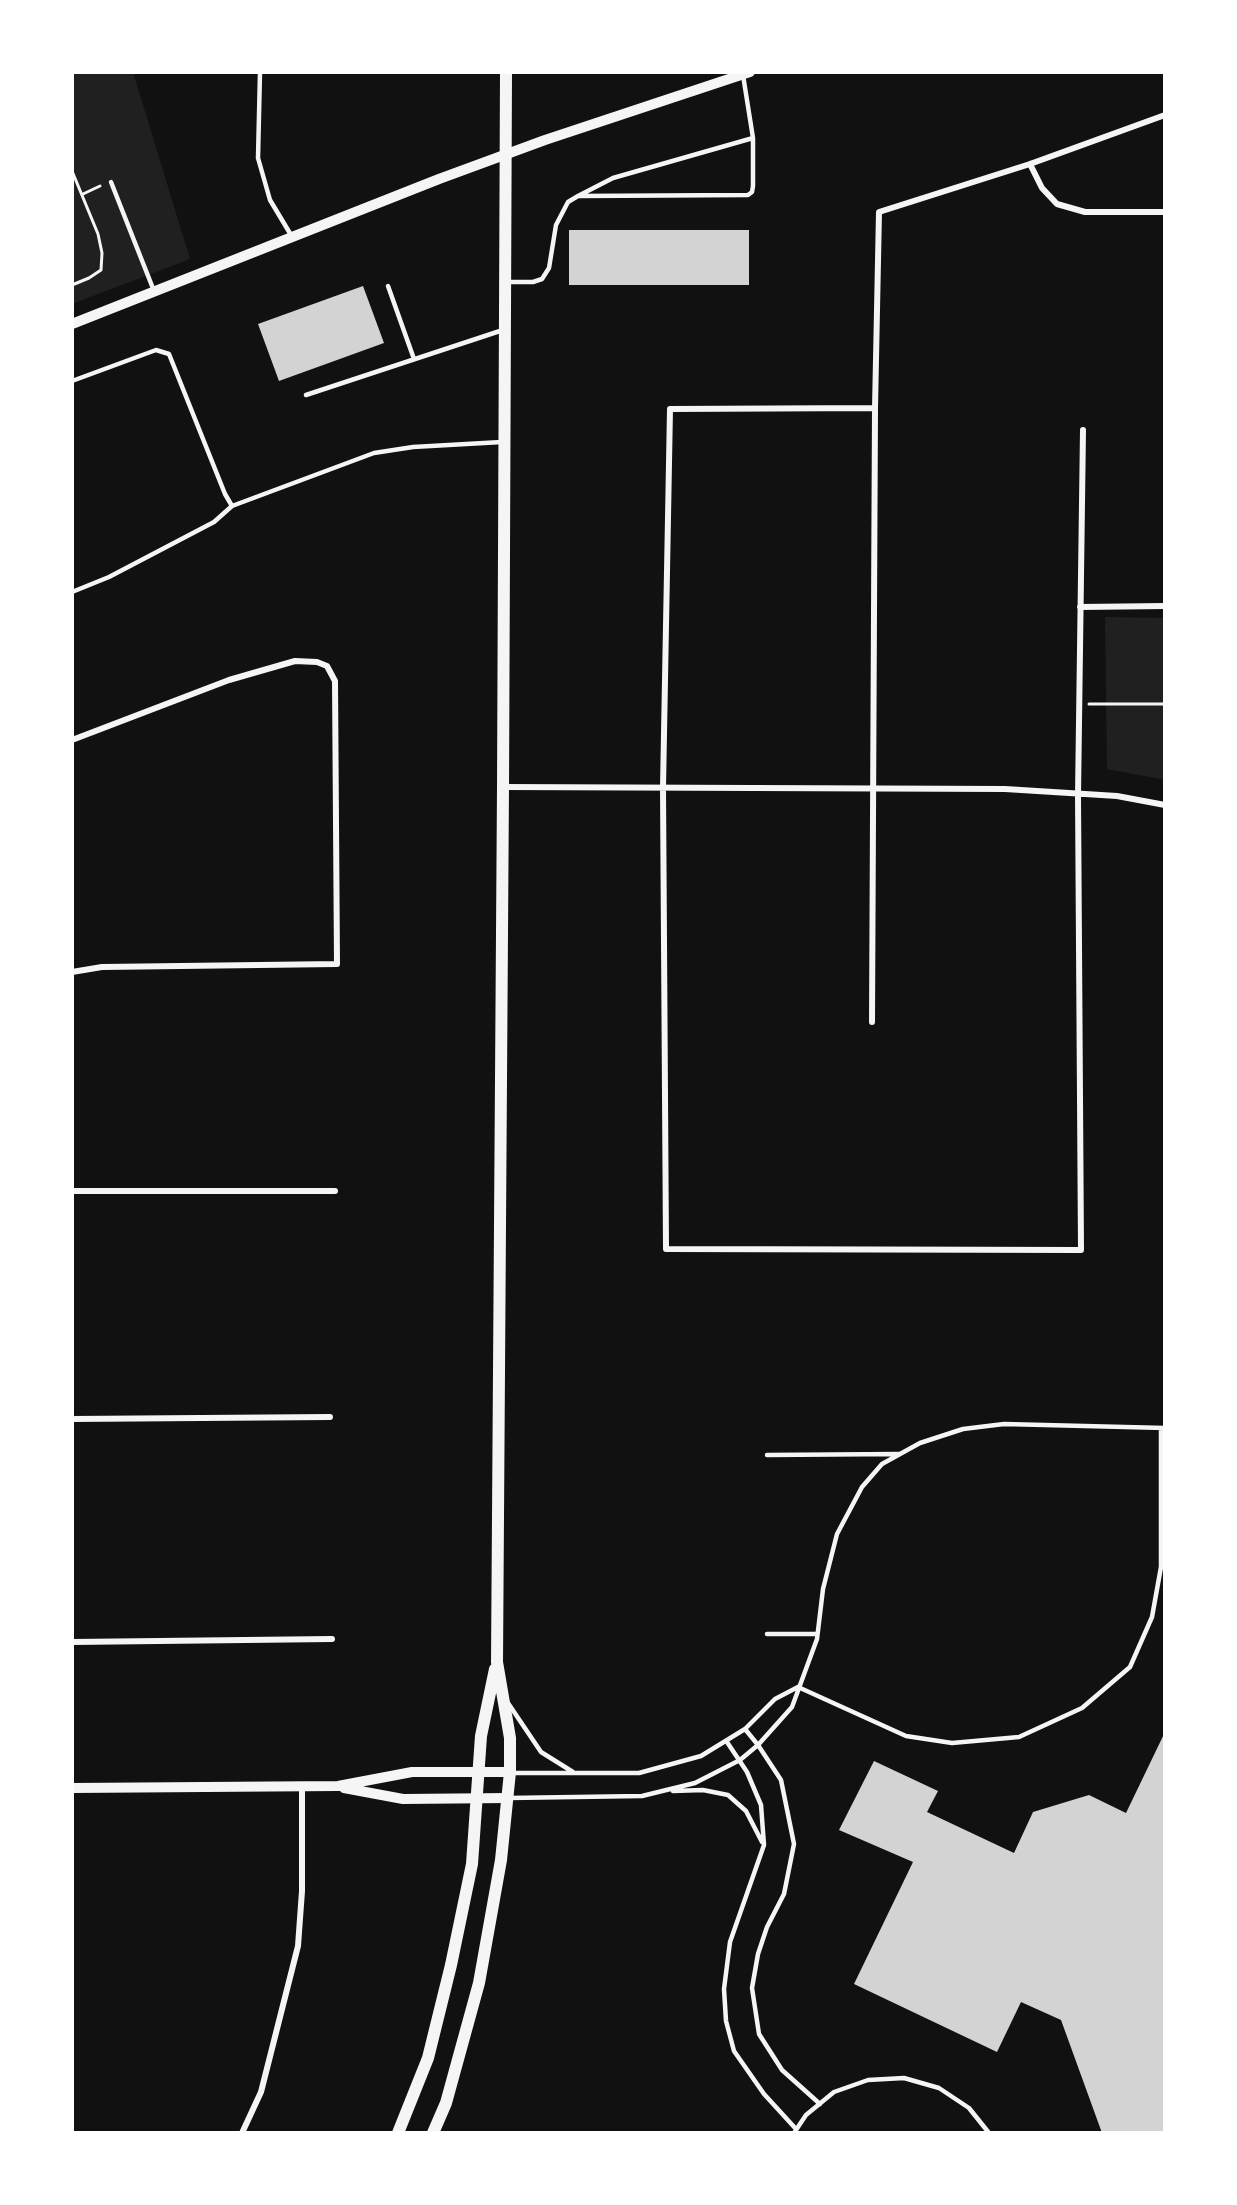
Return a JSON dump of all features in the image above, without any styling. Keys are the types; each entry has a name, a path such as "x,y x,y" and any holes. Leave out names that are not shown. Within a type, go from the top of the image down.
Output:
{"main road":[{"path":"433,2133 446,2103 479,1983 501,1860 510,1773 510,1738 497,1662 506,72"},
{"path":"398,2133 428,2058 451,1965 472,1864 481,1736 497,1662"}],"street":[{"path":"72,324 439,179 745,73"},
{"path":"872,1022 875,408 879,212 1030,164 1165,115"},
{"path":"1030,164 1042,188 1057,204 1085,212 1165,212"},
{"path":"875,408 670,409 663,788 666,1249 1081,1250 1078,795 1083,430"},
{"path":"1080,607 1165,606"},
{"path":"72,740 229,680 295,661 317,662 327,666 335,681 337,964 102,967 72,972"},
{"path":"503,787 1005,789 1117,796 1165,805"},
{"path":"72,1191 335,1191"},
{"path":"72,1419 330,1416"},
{"path":"72,1642 333,1639"},
{"path":"72,1788 338,1786 412,1772 510,1773"},
{"path":"338,1786 403,1798 508,1798"},
{"path":"242,2133 261,2092 298,1946 302,1891 302,1787"}],"lane":[{"path":"260,72 258,158 270,200 293,238"},
{"path":"578,196 747,195 752,192 753,138 745,73"},
{"path":"505,282 533,282 542,279 549,268 556,225 568,202 578,196 613,178 753,138"},
{"path":"111,182 155,291"},
{"path":"388,286 414,359"},
{"path":"306,395 505,329"},
{"path":"72,381 156,350 169,354 225,494 232,506"},
{"path":"72,591 109,577 214,522 232,506 374,453 413,447 505,441"},
{"path":"508,1798 642,1796 695,1783 740,1760 758,1745 792,1707 798,1687 817,1634 823,1589 837,1534 862,1487 882,1464 920,1443 963,1429 1004,1424 1163,1428 1161,1567 1152,1617 1130,1667 1082,1708 1019,1737 952,1743 906,1736 798,1687"},
{"path":"767,1455 901,1454"},
{"path":"766,1634 817,1634"},
{"path":"510,1773 639,1773 701,1756 727,1742 745,1729 775,1699 798,1687"},
{"path":"502,1693 540,1752 575,1773"},
{"path":"745,1729 781,1780 794,1845 784,1894 767,1927 758,1954 752,1988 759,2034 782,2070 820,2104"},
{"path":"727,1742 747,1772 761,1805 764,1845 729,1942 724,1989 726,2021 734,2051 764,2094 795,2131 806,2115 834,2092 868,2080 904,2078 939,2088 969,2108 989,2133"},
{"path":"661,1791 703,1790 728,1795 746,1811 764,1845"}],"path":[{"path":"72,171 98,234 102,253 101,270 72,285"},
{"path":"83,194 111,182"},
{"path":"1079,704 1165,704"}],"shaded area":[{"path":"72,72 133,72 190,259 72,304"},
{"path":"1105,617 1165,618 1165,780 1107,769"}],"building":[{"path":"569,230 749,230 749,285 569,285"},
{"path":"363,286 384,343 279,381 258,324"},
{"path":"1165,1732 1165,2133 1102,2133 1061,2020 1021,2002 997,2052 854,1984 913,1862 839,1830 874,1761 938,1791 927,1812 1014,1853 1033,1812 1089,1795 1126,1813"}]}
